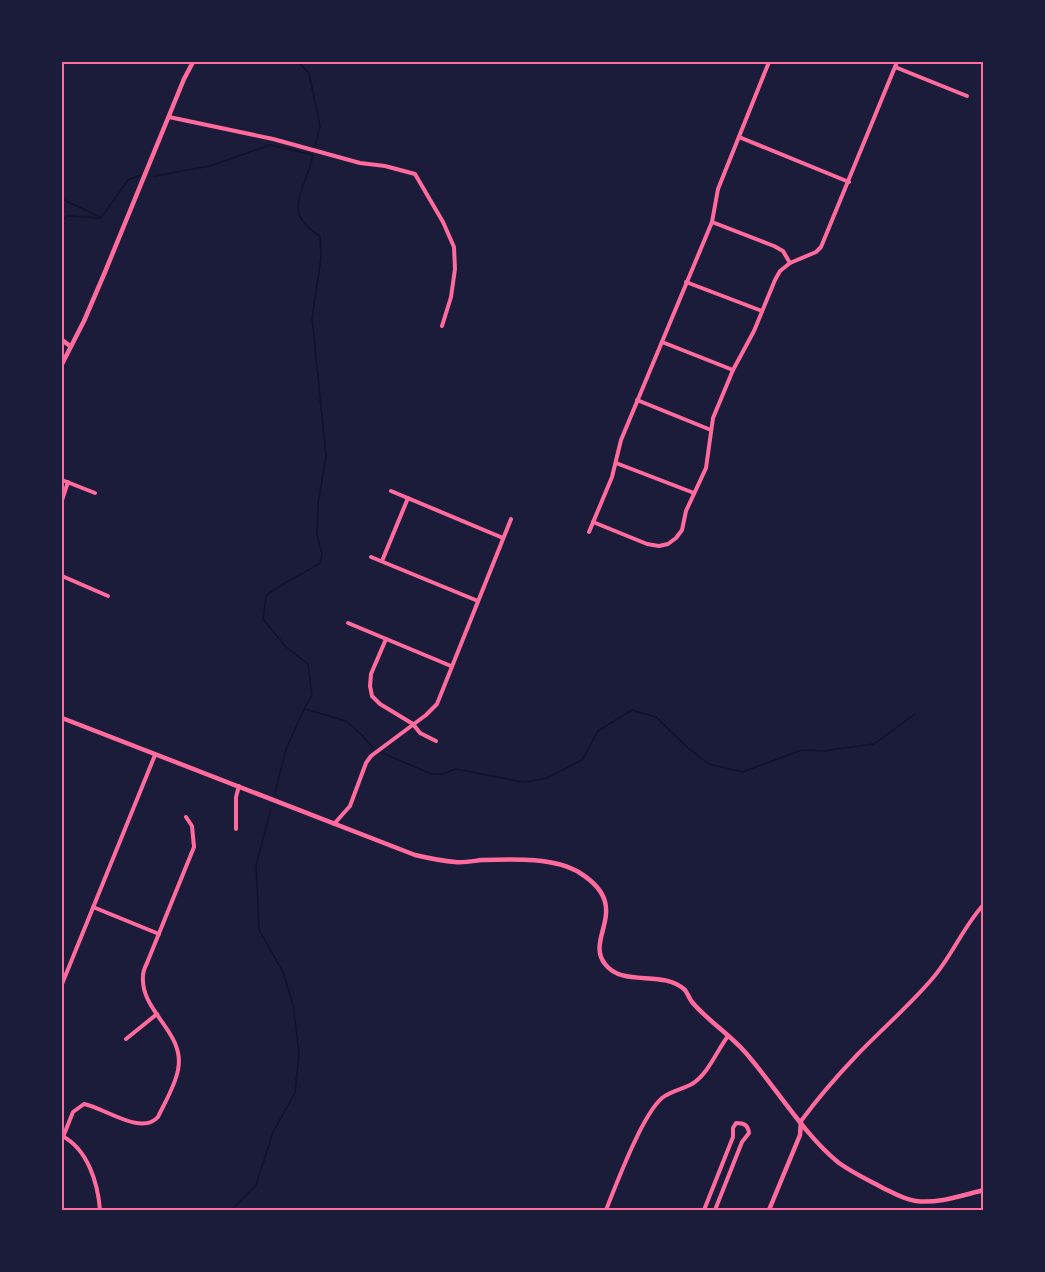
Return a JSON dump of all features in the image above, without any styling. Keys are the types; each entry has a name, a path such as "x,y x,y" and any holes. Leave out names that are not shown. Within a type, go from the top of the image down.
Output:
{"street":[{"path":"62,364 110,263 193,62"},
{"path":"589,532 616,463 621,440 712,222 718,189 769,62"},
{"path":"593,522 648,544 659,546 668,544 682,530 686,511 706,468 713,418 733,370 754,331 780,271 790,263 816,252 821,247 897,62"},
{"path":"895,67 967,96"},
{"path":"169,117 273,138 360,163 386,166 415,174 443,222 454,247 455,269 441,326"},
{"path":"739,137 849,182"},
{"path":"712,222 774,246 783,251 790,263"},
{"path":"686,282 762,311"},
{"path":"62,340 70,346"},
{"path":"662,342 733,370"},
{"path":"637,400 711,430"},
{"path":"616,463 694,494"},
{"path":"62,480 95,494"},
{"path":"62,500 68,482"},
{"path":"391,491 503,538"},
{"path":"382,561 408,498"},
{"path":"334,824 350,806 368,760 437,704 512,519"},
{"path":"371,557 478,601"},
{"path":"62,576 108,596"},
{"path":"348,623 451,666"},
{"path":"386,639 371,674 372,696 380,704 412,724 420,733 436,741"},
{"path":"62,718 415,855 456,862 483,860 542,862 568,866 604,894 606,912 599,954 605,965 614,973 657,978 675,984 685,991 692,1002 743,1050 838,1162 862,1178 897,1195 916,1201 937,1200 984,1190"},
{"path":"62,984 155,755"},
{"path":"236,830 236,797 239,786"},
{"path":"100,1210 87,1162 75,1145 62,1136 73,1112 84,1104 139,1125 153,1123 158,1117 178,1069 176,1044 170,1031 150,1003 142,978 194,847 192,826 186,817"},
{"path":"769,1210 800,1136 801,1121 859,1053 934,977 955,947 964,929 984,904"},
{"path":"93,907 159,934"},
{"path":"126,1039 156,1014"},
{"path":"606,1210 634,1144 662,1098 698,1079 708,1068 728,1036"},
{"path":"704,1210 733,1137 733,1128 736,1123 741,1123 747,1127 748,1133 742,1142 715,1210"}],"waterway":[{"path":"298,62 309,73 320,126 315,146"},
{"path":"154,176 210,166 270,145 313,155 298,209 308,227 320,236 321,258 312,318 326,456 318,504 317,535 322,554 320,563 266,596 263,619 285,646 308,664 312,695 286,749 275,793"},
{"path":"101,218 128,180 141,175"},
{"path":"62,199 100,217"},
{"path":"62,220 67,216 98,218"},
{"path":"305,709 346,721 373,748"},
{"path":"382,753 432,774 443,774 455,769 523,782 545,779 582,760 598,731 632,710 656,717 689,749 709,764 742,772 802,750 823,751 874,744 915,714"},
{"path":"231,1210 256,1185 273,1132 295,1093 299,1052 293,1005 283,972 259,930 256,865 271,809"}]}
